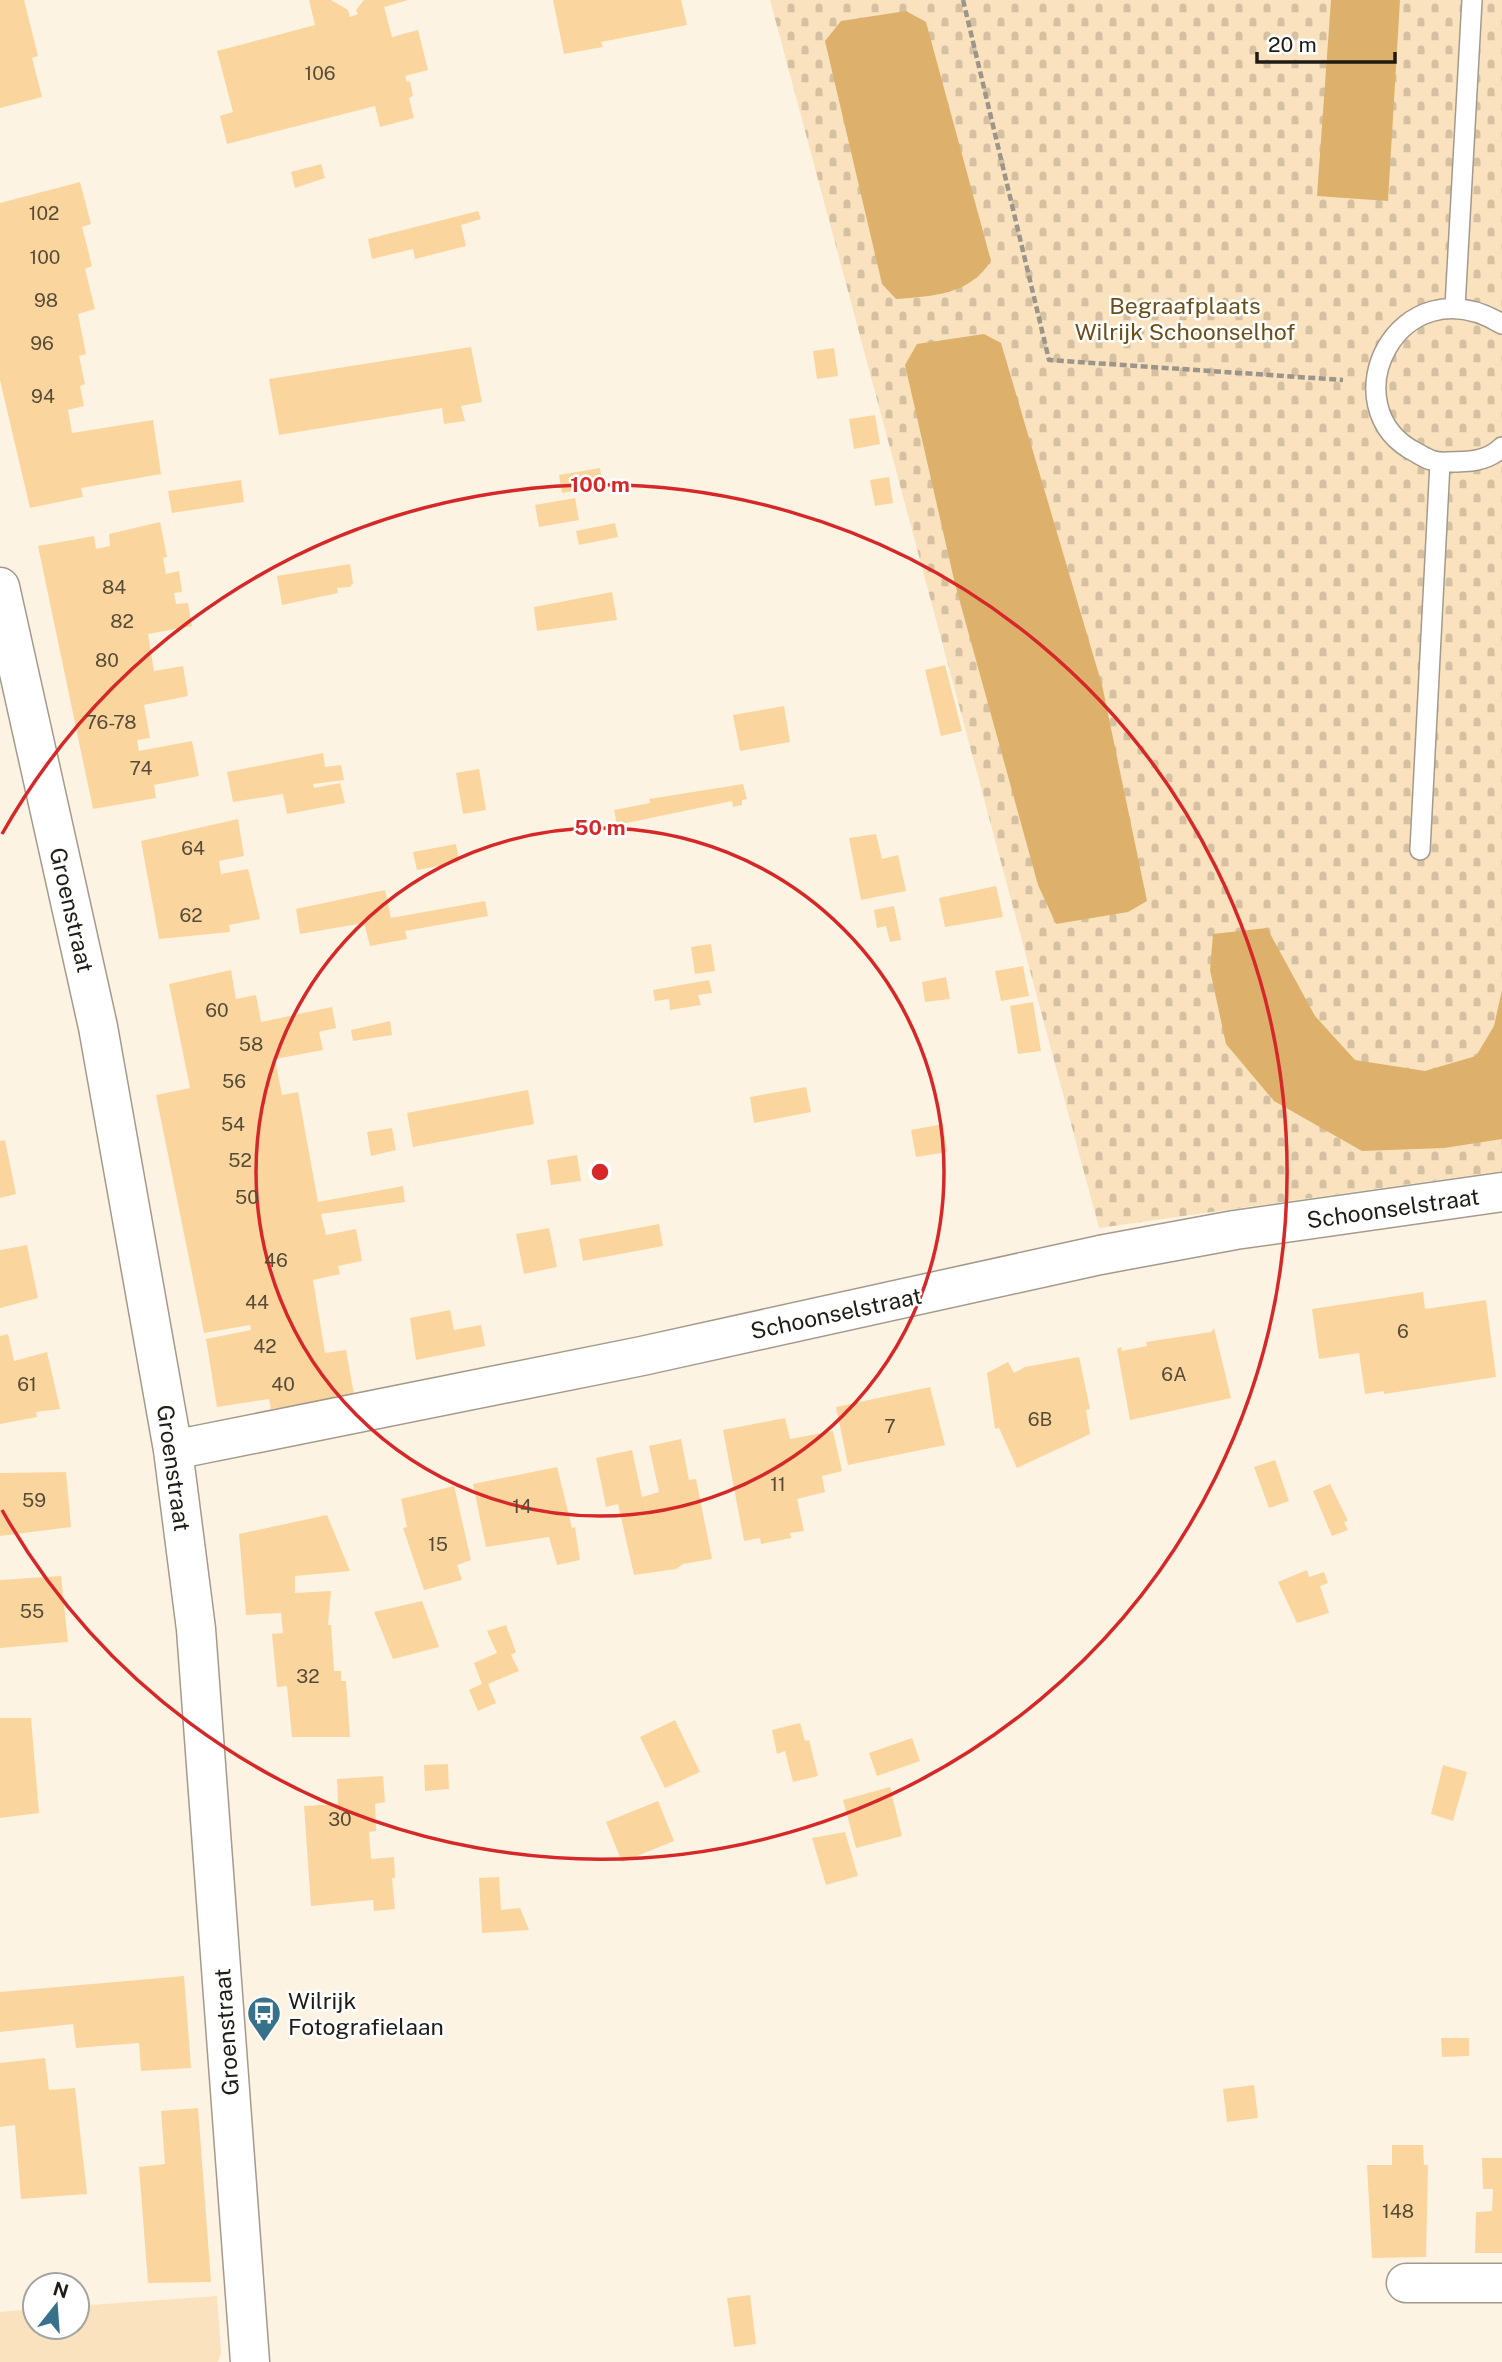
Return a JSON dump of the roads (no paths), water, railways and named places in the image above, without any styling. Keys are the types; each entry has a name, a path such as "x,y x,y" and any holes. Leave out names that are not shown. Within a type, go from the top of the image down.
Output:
{"street":[{"name":"Groenstraat","path":"0,587 98,1027 173,1450 196,1629 250,2362"},
{"name":"Schoonselstraat","path":"173,1450 642,1356 1100,1255 1235,1230 1502,1192"},
{"path":"1406,2283 1502,2283"}],"lane":[{"path":"1455,307 1472,0"},
{"path":"1502,324 1477,311 1455,307 1433,310 1411,320 1391,339 1379,363 1376,382 1381,413 1395,437 1407,448 1440,463 1474,462 1502,447"},
{"path":"1420,850 1440,463"}],"place":[{"name":"Wilrijk Fotografielaan","path":"264,2043"}],"park label":[{"name":"Begraafplaats Wilrijk Schoonselhof","path":"1185,318"}]}
